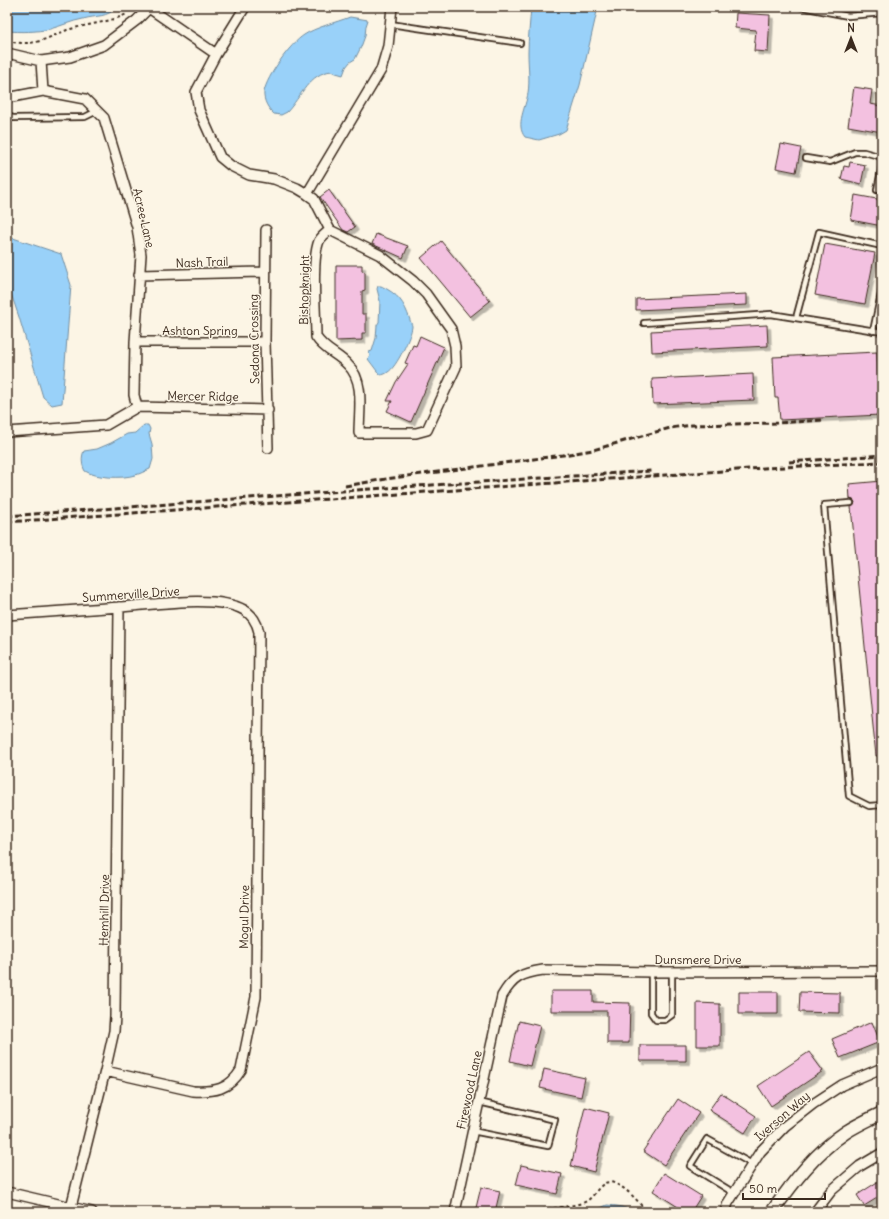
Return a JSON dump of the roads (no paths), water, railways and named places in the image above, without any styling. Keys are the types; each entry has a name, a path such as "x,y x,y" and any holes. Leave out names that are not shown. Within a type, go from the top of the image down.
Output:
{"street":[{"path":"245,7 216,54 196,92 199,110 220,157 232,166 249,175 274,179 297,188 307,194 314,200 330,230"},
{"path":"307,194 381,70 388,46 392,7"},
{"path":"7,53 41,61 70,57 104,45 137,20 150,8 216,54"},
{"path":"7,98 43,91 41,61"},
{"name":"Acree Lane","path":"43,91 86,99 104,118 136,227 141,254 135,342 134,395 137,407"},
{"name":"Sedona Crossing","path":"266,230 265,342 268,448"},
{"name":"Bishopknight","path":"330,230 380,254 413,281 426,294 451,328 455,346 456,368 427,430 416,433 359,433 359,388 356,375 348,365 321,345 316,337 316,255 319,240 330,230"},
{"name":"Nash Trail","path":"139,275 265,272"},
{"name":"Ashton Spring","path":"135,342 265,342"},
{"path":"7,432 106,425 137,407"},
{"name":"Mercer Ridge","path":"137,407 268,410"},
{"name":"Summerville Drive","path":"7,615 189,602 221,603 244,610 252,617"},
{"name":"Hemhill Drive","path":"71,1207 114,1031 119,607"},
{"name":"Mogul Drive","path":"105,1071 193,1091 207,1092 219,1089 235,1080 240,1070 256,997 259,632 257,624 252,617"},
{"name":"Dunsmere Drive","path":"516,978 529,972 543,970 651,972 882,971"},
{"name":"Firewood Lane","path":"455,1212 502,996 508,986 516,978"},
{"name":"Iverson Way","path":"725,1212 728,1203 760,1152 785,1126 813,1104 842,1085 882,1068"},
{"path":"772,1212 802,1172 822,1151 846,1132 882,1113"},
{"path":"815,1212 831,1191 860,1166 882,1153"},
{"path":"7,1192 92,1212"}],"lane":[{"path":"802,7 848,16 882,13"},
{"path":"390,24 520,43"},
{"path":"7,115 13,118 85,117 98,111"},
{"path":"806,158 830,162 855,152 864,152 882,157"},
{"path":"877,190 882,166"},
{"path":"796,318 819,232 882,246"},
{"path":"873,331 882,289"},
{"path":"644,322 771,314 882,332"},
{"path":"851,503 824,505 849,796 870,806 882,805"},
{"path":"651,972 651,1013 656,1020 665,1020 672,1015 672,971"},
{"path":"472,1132 548,1146 555,1120 479,1102"},
{"path":"734,1193 690,1166 707,1139 752,1164"}],"water":[{"path":"7,7 117,7 106,15 79,20 50,29 23,32 7,31"},
{"path":"531,7 598,7 580,85 566,130 559,134 539,140 525,137 521,127 522,116 529,88 528,47"},
{"path":"350,17 368,20 361,47 355,59 346,67 343,75 332,71 317,76 306,87 287,112 281,115 274,114 266,104 264,92 274,69 292,45 308,32"},
{"path":"10,237 61,254 71,285 62,403 52,405 43,397 7,282 7,239"},
{"path":"378,286 387,289 400,299 408,314 412,326 407,343 399,358 387,373 380,375 368,359 370,356 369,352 372,351 376,338 377,325 379,322 380,301 377,289"},
{"path":"144,425 148,425 150,429 149,434 152,444 153,459 150,469 137,475 117,477 96,475 85,471 82,461 84,451 97,449 127,434 135,433"},
{"path":"607,1205 623,1207 632,1212 592,1212"}],"railway":[{"path":"345,486 593,450 670,428 692,425 777,423 823,420"},
{"path":"789,462 882,455"},
{"path":"7,522 764,468 882,462"},
{"path":"7,516 370,489 651,471"}]}
